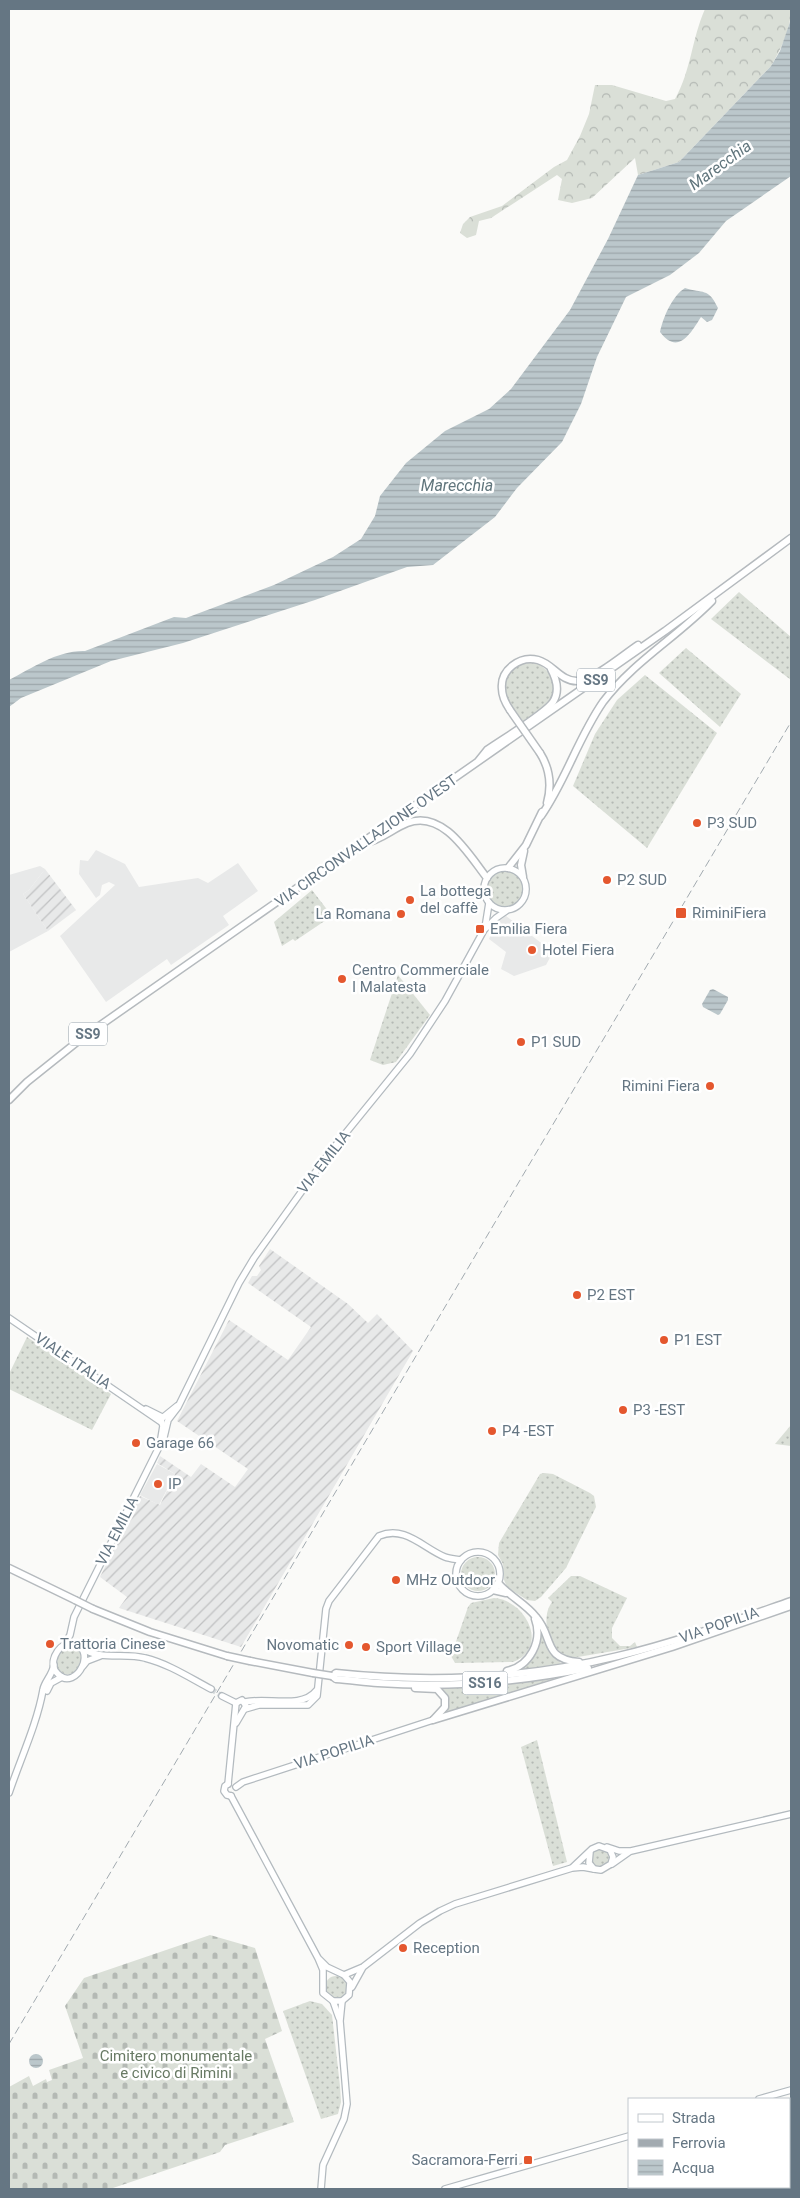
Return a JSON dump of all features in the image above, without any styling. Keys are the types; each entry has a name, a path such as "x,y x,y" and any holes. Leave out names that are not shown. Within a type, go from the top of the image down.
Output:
{"main road":[{"name":"SS9","path":"726,587 791,538"},
{"name":"VIA CIRCONVALLAZIONE OVEST","path":"9,1100 27,1082 82,1038 476,764 726,587"},
{"path":"508,868 526,845 557,790 579,742 604,702 638,663 703,611 726,587"},
{"path":"541,816 549,796 550,781 545,761 510,710 502,690 502,680 506,671 513,664 530,659 538,660 570,680 579,681 590,677 646,640 665,631"},
{"path":"476,764 487,750 552,702 558,686 549,666"},
{"path":"361,843 374,841 408,823 429,821 446,830 487,878"},
{"path":"523,877 508,868 497,870 487,878 484,891 488,903 493,907 506,911 519,906 525,897 526,884 523,877 522,859 526,845"},
{"name":"VIA EMILIA","path":"65,1644 72,1623 162,1440 164,1421 179,1404 239,1283 254,1258 322,1164 410,1054 445,1001 484,930 488,903"},
{"name":"VIA EMILIA","path":"484,930 506,911"},
{"name":"VIALE ITALIA","path":"9,1318 137,1405 164,1421"},
{"path":"244,1710 259,1704 308,1705 314,1701 318,1690 326,1609 329,1601 375,1540 385,1534 401,1533 446,1558 456,1570 458,1584 468,1593 481,1595 493,1590 498,1583 499,1569 497,1563 488,1554 470,1553 461,1560 456,1570"},
{"path":"446,1558 461,1560"},
{"name":"SS16","path":"9,1568 94,1609 150,1632 227,1656 336,1678 379,1683 466,1684 500,1682 559,1674 618,1659"},
{"path":"498,1583 507,1594 532,1613 540,1622 553,1652 565,1659 588,1662"},
{"path":"493,1590 507,1594"},
{"name":"VIA POPILIA","path":"618,1659 791,1601"},
{"name":"VIA POPILIA","path":"618,1659 672,1647 791,1606"},
{"path":"467,1678 514,1670 529,1657 536,1642 537,1634 537,1624 532,1613"},
{"path":"72,1623 73,1633 85,1657 83,1666"},
{"path":"43,1694 42,1690 52,1675 58,1650 69,1643 92,1654 135,1655 148,1658 164,1664 211,1689"},
{"path":"9,1794 43,1694 51,1683 62,1677 75,1676 87,1661 103,1655"},
{"path":"433,1720 618,1659"},
{"name":"SS16","path":"332,1676 336,1673 380,1678 467,1678 618,1659"},
{"path":"54,1665 57,1674 62,1677"},
{"path":"379,1683 437,1690 445,1698 445,1707 433,1720"},
{"path":"232,1796 227,1796 224,1791 225,1786 228,1784 236,1705 241,1700 245,1702 258,1700 306,1700 311,1698 318,1690"},
{"path":"222,1696 244,1710"},
{"path":"235,1725 244,1710 245,1702"},
{"name":"VIA POPILIA","path":"236,1787 243,1782 433,1720"},
{"path":"228,1784 236,1787 236,1792 232,1796"},
{"path":"232,1796 318,1958 323,1970 322,1984 325,1997 333,2001 342,2000"},
{"path":"572,1868 599,1846 619,1851 631,1851 791,1814"},
{"path":"607,1847 613,1857 611,1864"},
{"path":"322,1984 330,1974 342,1974 363,1967 420,1923 455,1904 572,1868 584,1867 605,1870 631,1851"},
{"path":"590,1852 589,1863 594,1869"},
{"path":"318,1958 327,1967 342,1974 350,1982 350,1990"},
{"path":"322,2189 323,2165 344,2119 347,2104 340,2021 342,2000 363,1967"},
{"path":"333,2001 340,2021"},
{"path":"762,2098 791,2090"},
{"path":"445,2189 628,2136"}],"shaded area":[{"path":"96,850 125,864 139,887 198,878 208,883 238,863 258,891 223,916 229,925 171,965 167,959 106,1002 60,936 115,885 109,882 102,885 100,895 96,898 79,874 80,860 88,861"},
{"path":"40,866 45,869 29,890 23,894 48,931 9,952 9,875"},
{"path":"45,869 76,910 48,931 23,894 29,890"},
{"path":"506,916 553,952 546,965 514,976 501,969 506,952 489,939 496,923"},
{"path":"270,1249 348,1304 368,1323 377,1314 413,1351 241,1647 119,1608 127,1597 100,1577 140,1496 160,1505 175,1474 157,1463 160,1456 191,1477 201,1464 235,1487 248,1469 177,1421 229,1320 288,1360 311,1327 248,1283 252,1276 257,1276 261,1270 259,1266"},
{"name":"IP","path":"157,1464 175,1474 159,1505 140,1495"}],"green space":[{"path":"705,9 791,9 791,16 782,46 771,66 679,162 638,175 635,158 592,198 572,203 558,200 562,179 557,175 491,218 479,221 476,235 467,238 460,233 463,224 470,217 502,206 554,167 567,160 589,114 595,85 612,85 666,101 675,99 685,77"},
{"path":"739,592 791,637 791,680 711,619"},
{"path":"686,648 741,694 720,727 659,673"},
{"path":"534,662 550,674 555,691 546,706 523,721 509,701 505,686 509,674 514,669 520,665"},
{"path":"645,675 717,733 647,848 573,786 595,734 617,700"},
{"path":"505,871 517,877 523,889 517,901 505,907 493,901 487,889 493,877"},
{"path":"312,890 332,916 295,941 293,939 282,946 274,922"},
{"path":"398,975 430,1015 396,1062 383,1065 370,1060"},
{"path":"27,1337 111,1394 92,1430 9,1389 9,1374"},
{"path":"791,1425 791,1446 775,1444"},
{"path":"540,1474 553,1474 590,1493 594,1496 596,1507 566,1568 541,1597 535,1601 527,1600 507,1587 504,1580 503,1564 498,1555 499,1543"},
{"path":"478,1557 490,1562 495,1574 490,1586 478,1591 466,1586 461,1574 466,1562"},
{"path":"571,1576 580,1576 627,1598 612,1628 612,1638 620,1646 630,1646 635,1642 637,1647 572,1658 558,1650 549,1635 547,1626 548,1609 552,1602 548,1598"},
{"path":"494,1598 506,1601 524,1615 532,1636 530,1646 524,1655 513,1662 455,1663 451,1656 468,1607 471,1603"},
{"path":"540,1631 550,1654 562,1664 521,1670 537,1648"},
{"path":"70,1646 77,1647 82,1657 76,1672 66,1675 57,1669 57,1662 61,1652"},
{"path":"554,1678 554,1680 446,1715 449,1700 447,1694 441,1688"},
{"path":"537,1740 567,1862 553,1866 521,1747"},
{"path":"600,1849 606,1852 609,1858 606,1864 600,1867 594,1864 591,1858 594,1852"},
{"name":"Cimitero monumentale e civico di Rimini","path":"210,1935 255,1948 282,2031 265,2039 294,2122 225,2145 220,2152 110,2189 9,2189 9,2087 29,2076 33,2086 46,2079 47,2082 52,2080 49,2070 83,2058 65,2006 84,1978"},
{"path":"336,1976 346,1983 347,1987 340,1997 336,1998 326,1991 325,1987 332,1977"},
{"path":"310,2001 322,2004 332,2015 340,2086 341,2102 338,2114 321,2119 283,2011"}],"water":[{"name":"Marecchia","path":"791,19 791,176 726,221 699,253 670,275 626,297 597,357 581,404 562,442 517,488 495,517 433,565 407,567 315,600 183,643 111,661 21,698 9,707 9,680 46,661 65,653 85,651 174,617 186,618 274,585 333,557 361,539 375,516 380,496 406,463 445,431 489,409 511,389 570,310 608,239 638,175 679,162 771,66 780,51"},
{"path":"685,288 708,294 718,308 712,320 707,322 701,317 684,340 673,342 660,332 669,308 676,296"},
{"path":"713,989 728,997 718,1015 703,1007 702,1004 710,990"},
{"path":"33,2054 39,2054 43,2061 39,2068 33,2068 29,2064 29,2058"}],"tunnel":[{"path":"211,1689 222,1696"}],"railway":[{"path":"9,2044 791,722"}],"place":[{"name":"P3 SUD","path":"697,823"},
{"name":"P2 SUD","path":"607,880"},
{"name":"La bottega del caffè","path":"410,900"},
{"name":"RiminiFiera","path":"681,913"},
{"name":"La Romana","path":"401,914"},
{"name":"Emilia Fiera","path":"480,929"},
{"name":"Hotel Fiera","path":"532,950"},
{"name":"Centro Commerciale I Malatesta","path":"342,979"},
{"name":"P1 SUD","path":"521,1042"},
{"name":"Rimini Fiera","path":"710,1086"},
{"name":"P2 EST","path":"577,1295"},
{"name":"P1 EST","path":"664,1340"},
{"name":"P3 -EST","path":"623,1410"},
{"name":"P4 -EST","path":"492,1431"},
{"name":"Garage 66","path":"136,1443"},
{"name":"IP","path":"158,1484"},
{"name":"MHz Outdoor","path":"396,1580"},
{"name":"Trattoria Cinese","path":"50,1644"},
{"name":"Novomatic","path":"349,1645"},
{"name":"Sport Village","path":"366,1647"},
{"name":"Reception","path":"403,1948"},
{"name":"Sacramora-Ferri","path":"528,2160"}]}
